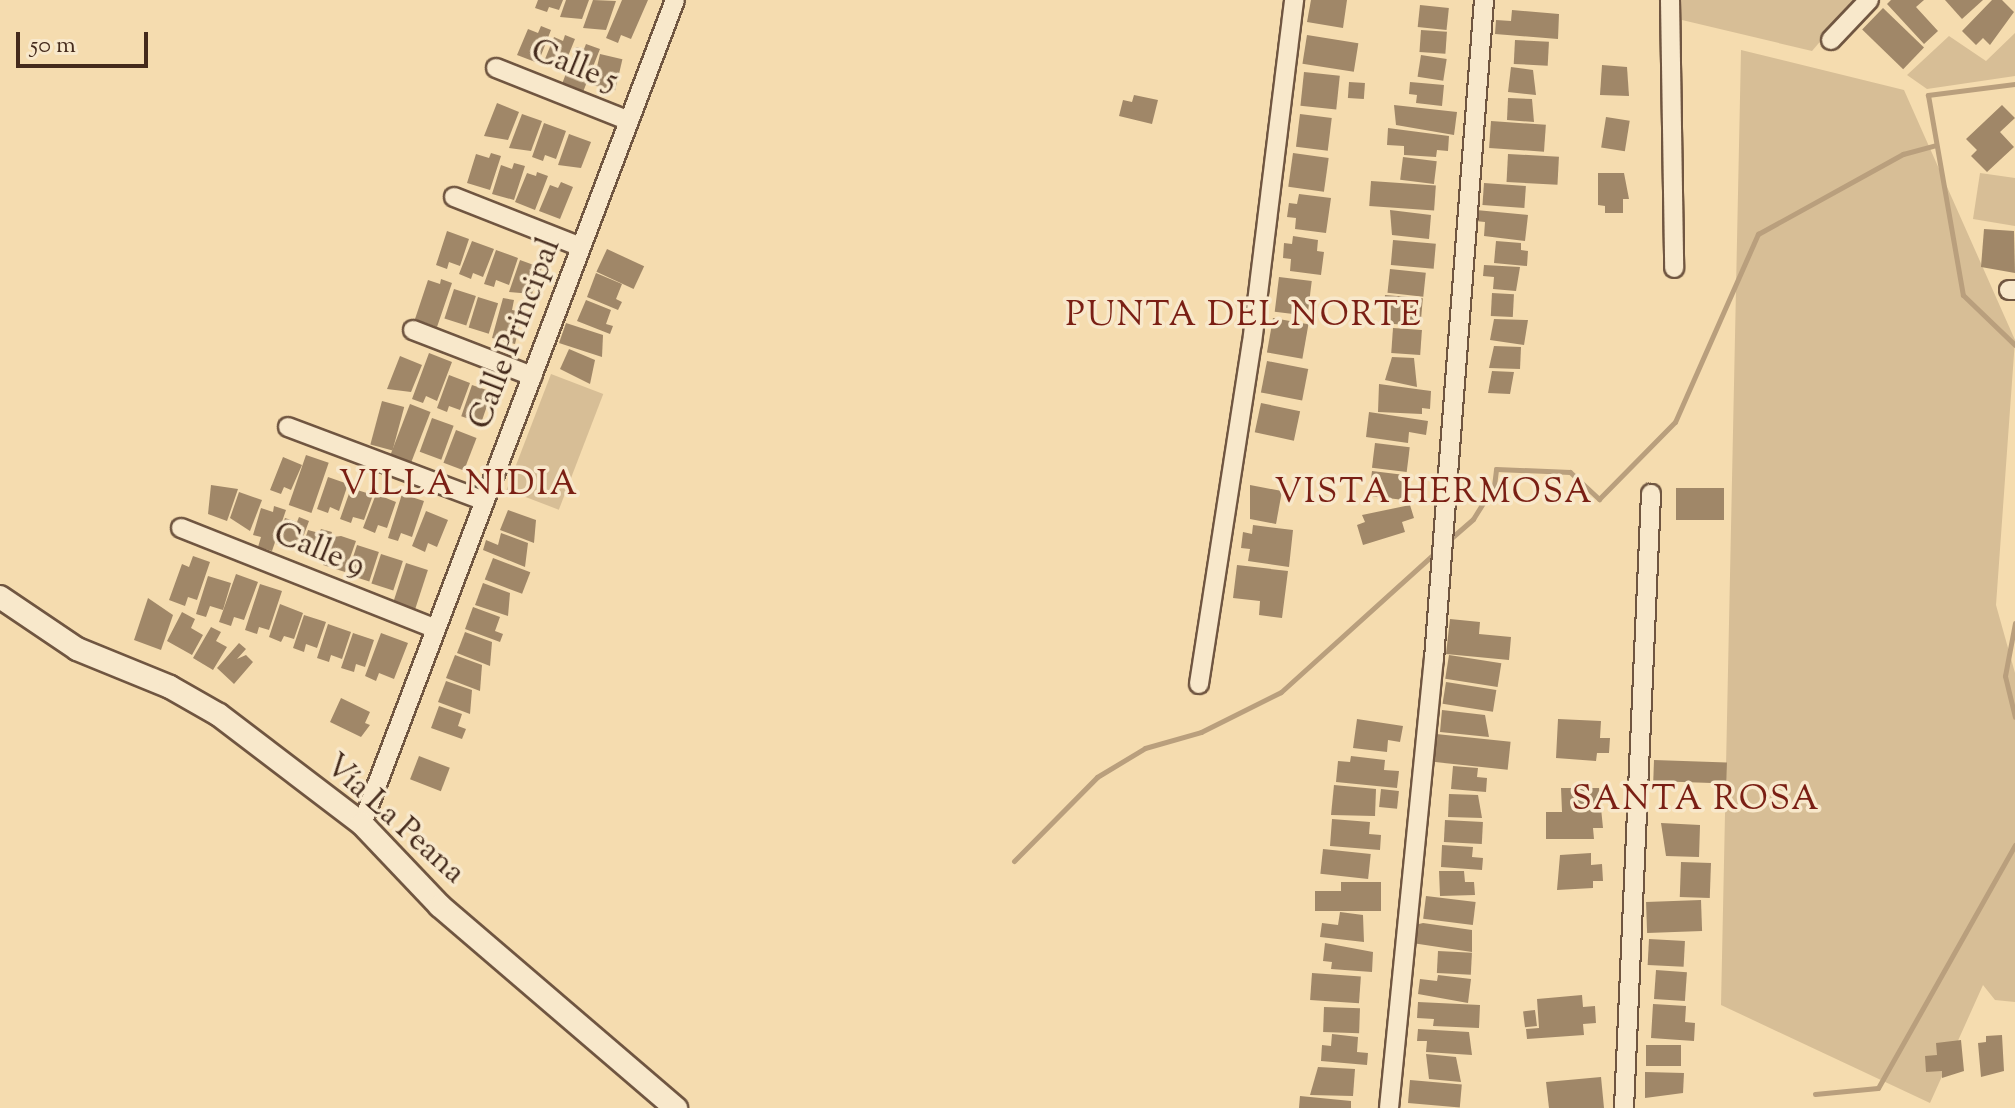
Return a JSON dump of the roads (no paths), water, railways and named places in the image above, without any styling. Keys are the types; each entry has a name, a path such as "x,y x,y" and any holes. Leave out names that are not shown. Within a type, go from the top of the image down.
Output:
{"street":[{"name":"Calle Principal","path":"362,824 675,0"},
{"path":"1199,684 1252,343 1294,0"},
{"path":"1389,1108 1434,659 1484,0"},
{"path":"1670,0 1674,268"},
{"path":"1831,40 1869,0"},
{"name":"Calle 5","path":"496,68 629,121"},
{"path":"454,197 581,247"},
{"path":"413,330 532,376"},
{"path":"288,427 485,501"},
{"path":"1624,1108 1651,494"},
{"name":"Calle 9","path":"181,528 436,629"},
{"name":"Vía La Peana","path":"0,597 77,649 170,687 219,715 362,824 440,906 676,1108"}],"waterway":[{"path":"2015,84 1928,95 1963,295 2015,345"},
{"path":"1449,540 1473,519 1494,486 1496,469 1570,472 1599,499 1675,422 1758,234 1903,154 1936,145"},
{"path":"1014,861 1097,777 1145,748 1201,732 1281,692 1436,552"},
{"path":"2015,623 2005,676 2015,717"},
{"path":"1815,1094 1878,1088 2015,845"}],"district":[{"name":"PUNTA DEL NORTE","path":"1244,317"},
{"name":"VILLA NIDIA","path":"459,486"},
{"name":"VISTA HERMOSA","path":"1434,494"},
{"name":"SANTA ROSA","path":"1696,801"}]}
